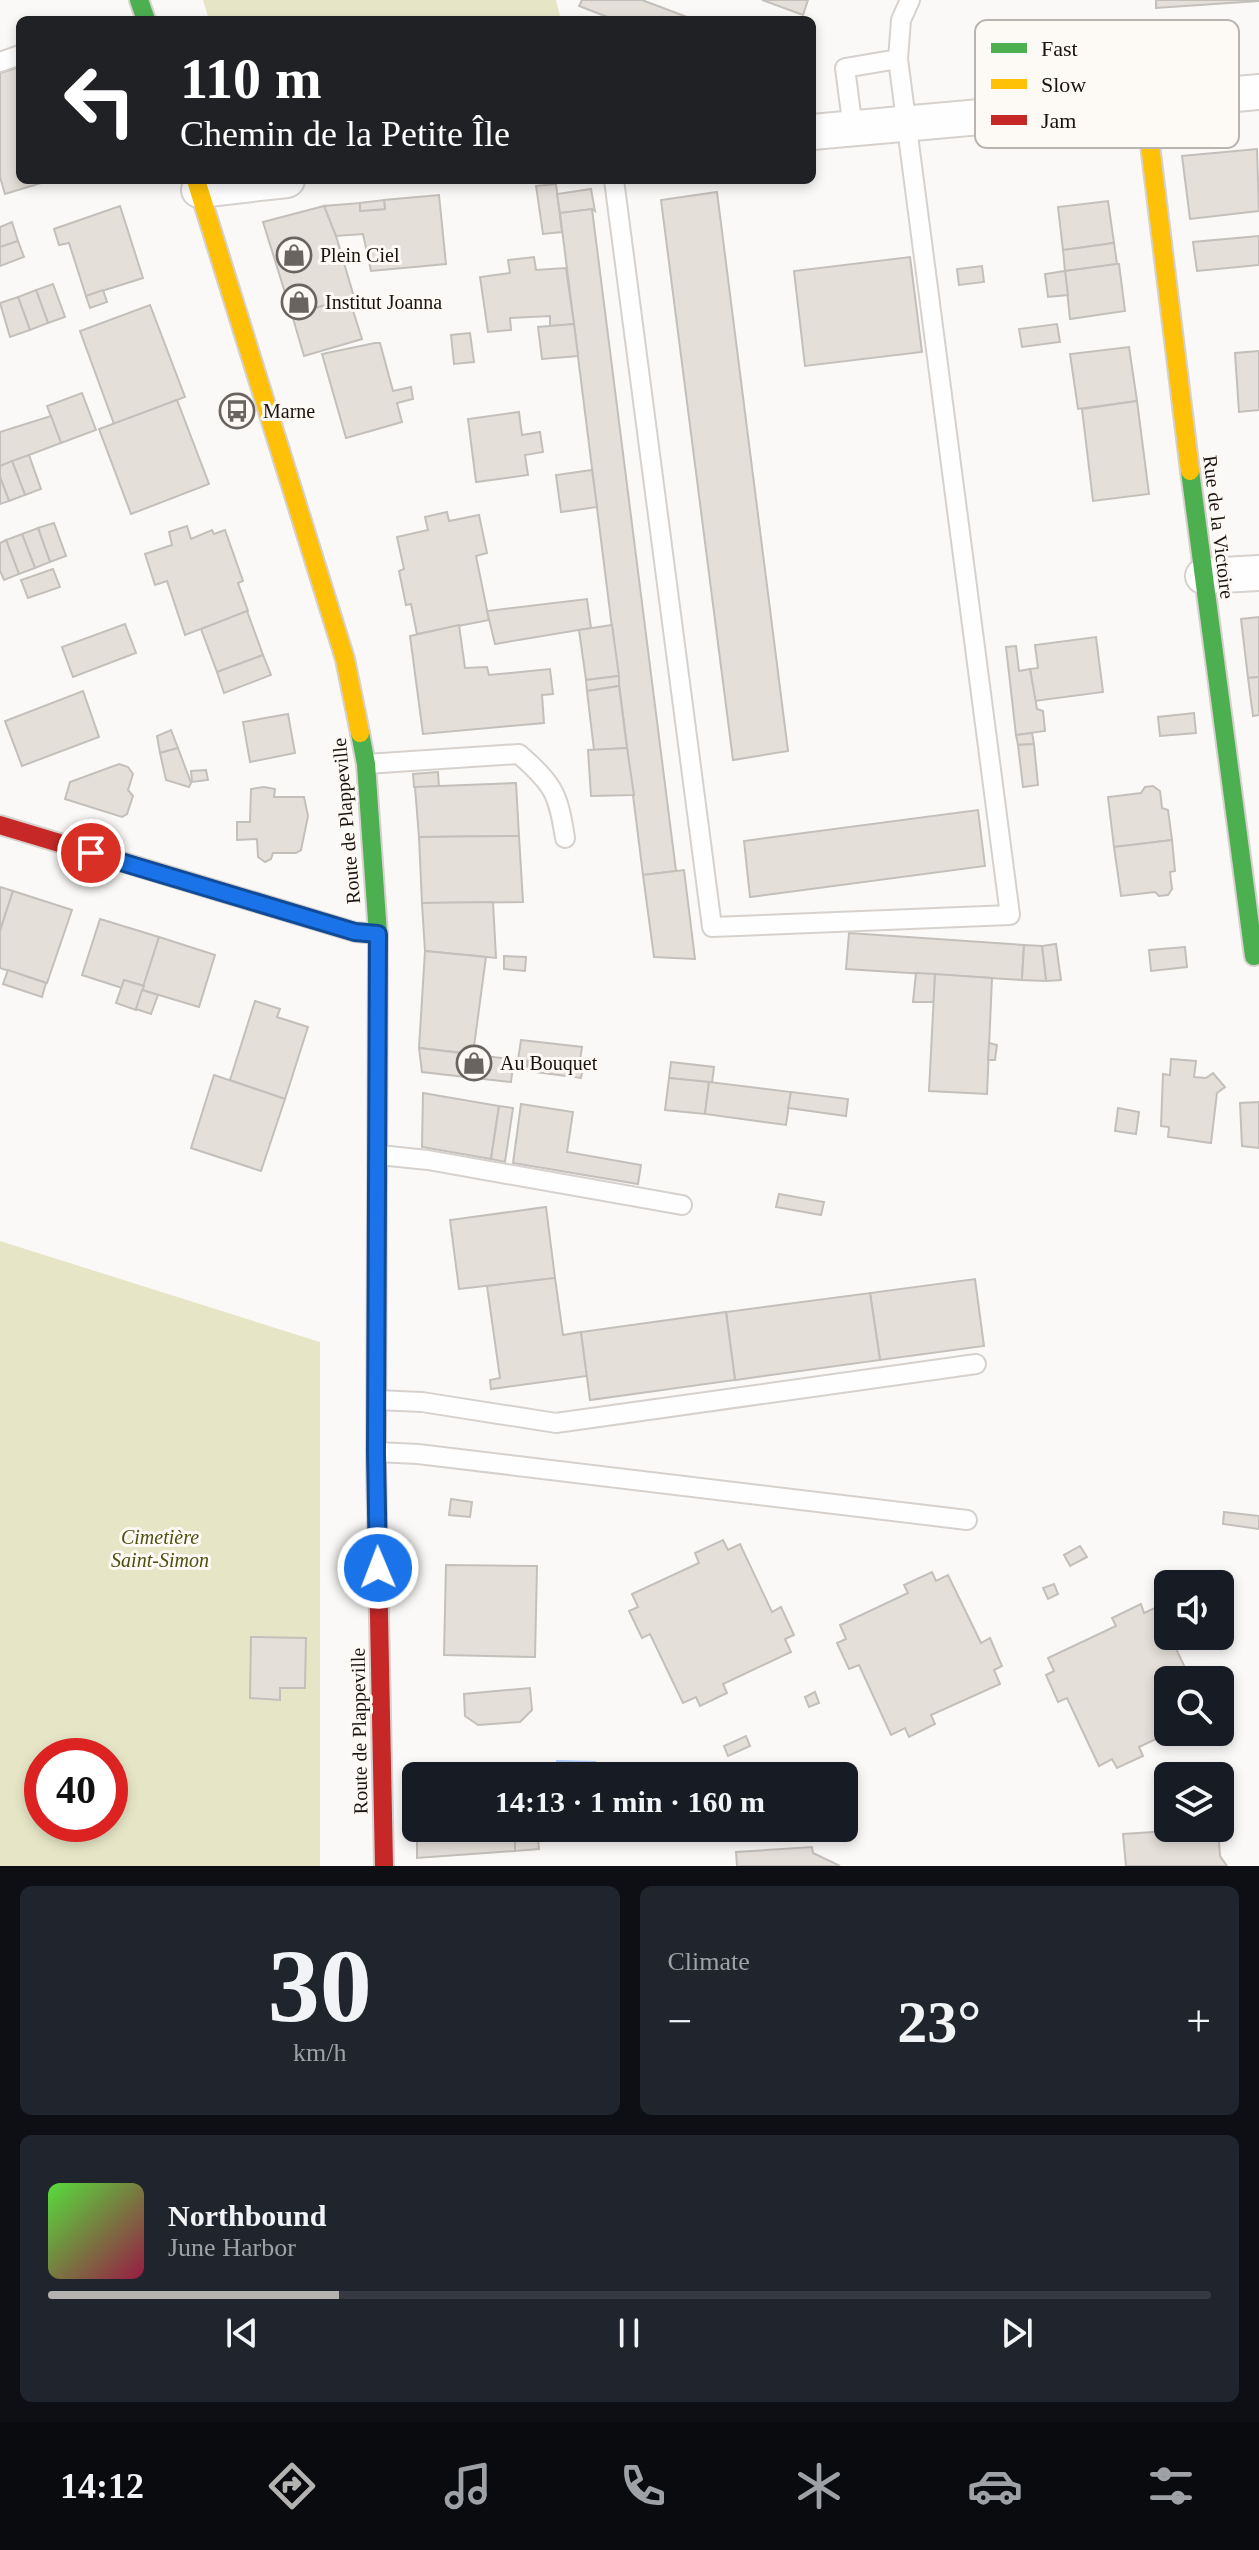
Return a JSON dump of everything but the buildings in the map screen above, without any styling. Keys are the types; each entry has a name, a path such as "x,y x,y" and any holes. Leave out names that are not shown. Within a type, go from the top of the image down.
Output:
{"street":[{"path":"1239,94 1259,92"},
{"path":"816,132 975,118"},
{"name":"Rue de la Victoire","path":"1150,148 1254,956"},
{"name":"Route de Plappeville","path":"197,185 345,659 366,764 378,934 376,1452 384,1866"},
{"path":"1203,576 1259,573"},
{"path":"0,825 355,932 378,934"}],"lane":[{"path":"615,184 712,927 1010,915 898,59 901,20 910,0"},
{"path":"853,129 845,68 898,59"},
{"path":"366,764 519,754 545,777 559,801 565,838"},
{"path":"379,1155 428,1160 682,1205"},
{"path":"377,1400 422,1402 556,1423 976,1364"},
{"path":"376,1452 418,1454 967,1520"}],"green space":[{"path":"203,0 556,0 560,16 208,16"},
{"name":"Cimetière Saint-Simon","path":"0,1241 320,1342 320,1866 0,1866"}],"water":[{"path":"556,1760 596,1761 596,1762"}],"traffic: fast":[{"path":"139,0 145,16"},
{"path":"1190,471 1254,956"},
{"path":"360,733 366,764 378,934 376,1465"}],"traffic: slow":[{"path":"1150,148 1190,471"},
{"path":"197,184 345,659 360,733"}],"traffic: jam":[{"path":"0,825 355,932 378,934"},
{"path":"376,1465 384,1866"}],"place":[{"name":"Plein Ciel","path":"294,255"},
{"name":"Institut Joanna","path":"299,302"},
{"name":"Marne","path":"237,411"},
{"name":"Au Bouquet","path":"474,1063"}],"route":[{"path":"91,853 355,932 378,934 378,1568"}]}
